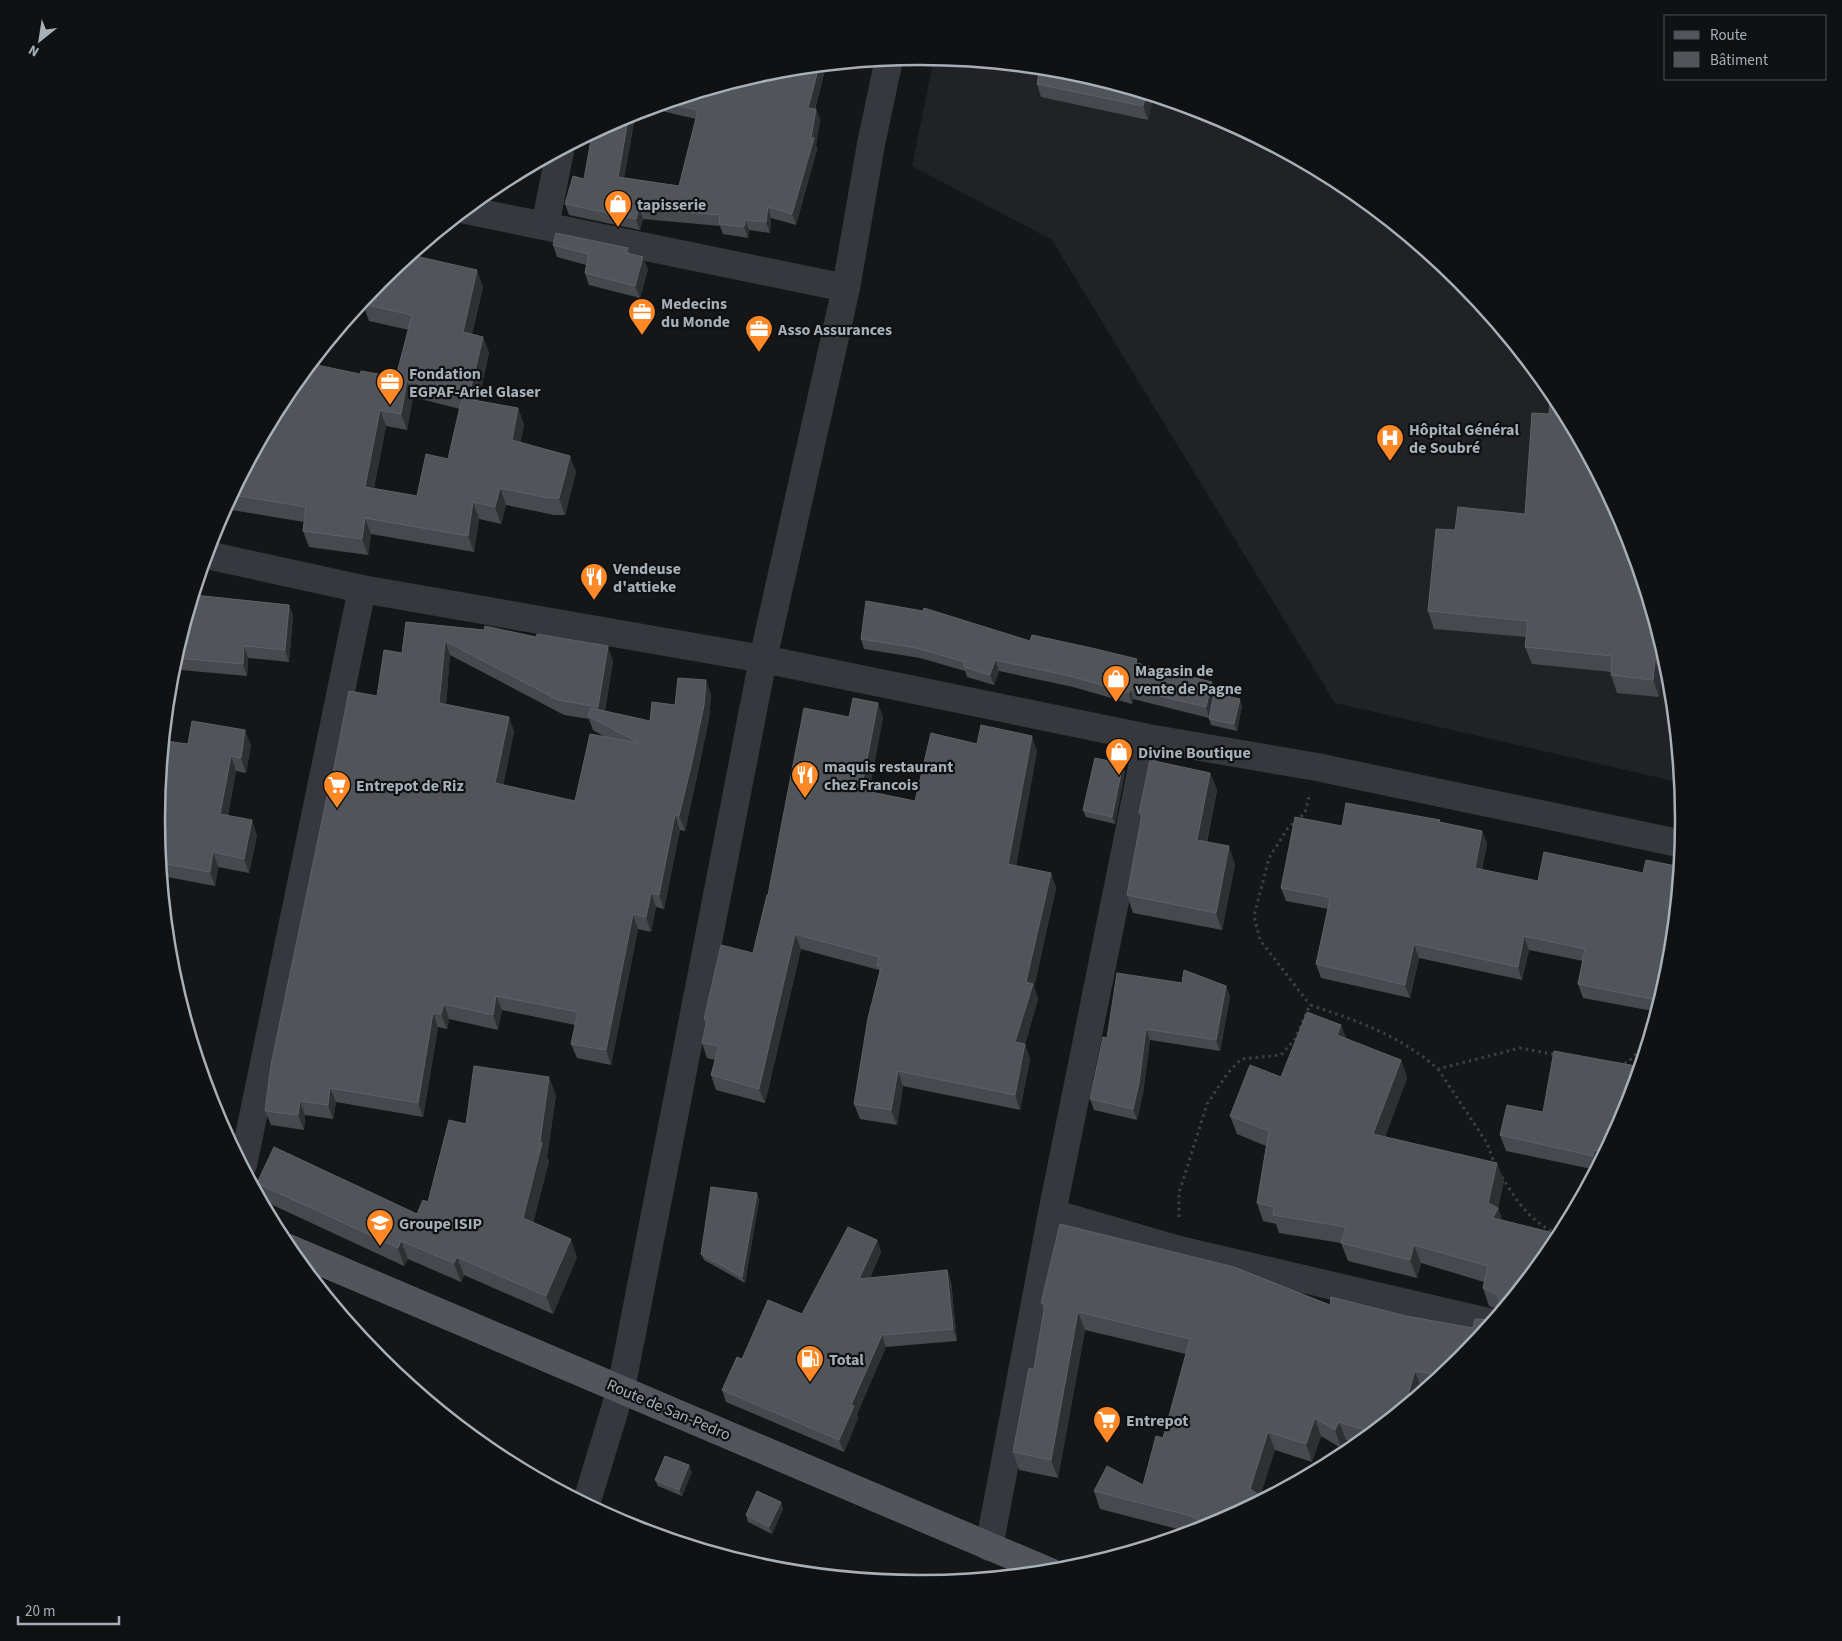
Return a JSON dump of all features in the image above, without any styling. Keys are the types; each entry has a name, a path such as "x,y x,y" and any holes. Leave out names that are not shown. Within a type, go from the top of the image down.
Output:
{"main road":[{"name":"Route de San-Pedro","path":"304,1255 1037,1567"}],"street":[{"path":"588,1498 621,1389 763,659 846,288 871,144 888,66"},
{"path":"545,226 559,158"},
{"path":"474,212 846,288"},
{"path":"214,556 362,589 763,659 1148,738 1317,767 1676,842"},
{"path":"245,1158 362,589"},
{"path":"989,1547 1052,1213 1148,738"},
{"path":"1052,1213 1179,1250 1486,1322"}],"path":[{"path":"1317,767 1305,813 1288,828 1269,858 1254,916 1260,940 1310,1006 1366,1023 1422,1054 1438,1069 1487,1144 1497,1168 1517,1203 1549,1231 1554,1232"},
{"path":"1179,1250 1179,1193 1207,1104 1227,1074 1240,1059 1282,1055 1295,1039 1310,1006"},
{"path":"1438,1069 1520,1048 1564,1056"},
{"path":"1614,1064 1627,1063 1640,1050"}],"shaded area":[{"name":"Hôpital Général de Soubré","path":"932,65 1020,71 1117,91 1164,105 1210,123 1255,143 1299,166 1341,192 1381,221 1419,252 1489,322 1549,401 1599,486 1619,531 1651,625 1662,673 1670,722 1675,781 1335,703 1052,240 912,166"}],"building":[{"path":"817,72 808,108 816,109 811,138 814,138 792,214 768,207 766,222 745,220 744,227 719,224 720,215 639,208 636,219 565,204 573,176 584,179 591,141 627,125 618,177 679,186 698,110 677,105 725,91"},
{"path":"1039,75 1117,91 1145,99 1143,106 1037,84"},
{"path":"556,233 628,248 626,253 643,257 635,286 585,273 589,254 553,245"},
{"path":"418,257 477,270 463,332 483,337 469,396 407,381 401,414 380,410 365,487 417,496 426,454 448,459 462,398 518,408 512,440 570,456 559,498 548,498 500,488 495,507 473,502 468,536 365,518 362,539 303,531 306,507 239,496 267,443 293,401 319,365 360,374 361,371 396,377 412,315 369,305"},
{"path":"1550,402 1599,486 1619,531 1651,625 1659,660 1655,660 1653,680 1611,675 1612,656 1525,647 1528,621 1428,611 1436,529 1455,530 1458,507 1525,514 1532,413 1549,414"},
{"path":"200,596 289,605 285,650 244,646 243,664 183,659"},
{"path":"866,601 923,611 924,608 1030,641 1032,635 1096,649 1137,659 1136,663 1212,682 1206,707 1130,689 1129,693 1070,676 995,660 990,675 964,667 965,662 916,648 861,639"},
{"path":"406,622 484,630 485,626 536,637 537,634 608,646 598,707 558,700 445,641 439,703 509,717 495,783 575,801 590,734 639,743 588,716 591,708 650,721 652,702 675,705 678,678 706,680 704,705 692,762 679,816 675,815 659,895 651,893 646,917 633,914 606,1050 571,1044 578,1012 496,996 493,1015 444,1004 441,1014 433,1013 418,1103 330,1088 328,1105 300,1101 298,1115 265,1111 271,1065 349,691 377,696 384,650 402,653"},
{"path":"1214,693 1240,699 1234,724 1209,719"},
{"path":"853,698 878,703 861,790 915,801 931,733 977,744 981,725 1032,736 1008,864 1051,873 1026,982 1033,984 1015,1042 1025,1044 1015,1095 898,1071 891,1110 854,1104 868,1018 881,967 877,966 879,957 795,934 759,1089 711,1075 719,1046 702,1043 707,1020 704,1019 721,945 753,953 768,895 804,708 849,717"},
{"path":"192,721 245,730 241,758 231,756 220,814 252,820 244,859 213,852 210,872 167,864 165,820 170,742 188,744"},
{"path":"1095,758 1123,764 1112,817 1083,810"},
{"path":"1150,760 1210,773 1197,840 1229,846 1216,913 1127,895 1142,814 1139,813"},
{"path":"1346,803 1440,820 1439,822 1482,831 1475,868 1538,881 1544,852 1643,873 1646,860 1675,866 1670,919 1655,1000 1578,984 1585,949 1524,936 1518,967 1414,944 1405,985 1316,964 1330,899 1328,897 1281,888 1295,817 1342,826"},
{"path":"1184,970 1226,986 1216,1040 1146,1029 1139,1083 1133,1109 1090,1099 1103,1037 1107,1038 1117,973 1182,983"},
{"path":"1307,1012 1341,1025 1337,1035 1401,1060 1373,1134 1497,1163 1488,1203 1498,1208 1493,1218 1553,1233 1500,1305 1496,1294 1483,1288 1488,1266 1414,1245 1410,1260 1341,1243 1346,1227 1273,1215 1274,1207 1257,1203 1269,1131 1230,1116 1250,1065 1281,1077"},
{"path":"1554,1051 1635,1066 1619,1110 1601,1151 1595,1150 1593,1156 1500,1135 1507,1105 1543,1112"},
{"path":"474,1066 549,1077 540,1142 542,1143 523,1218 571,1239 546,1296 457,1257 454,1263 401,1241 398,1248 259,1184 258,1181 274,1147 417,1214 423,1200 428,1202 449,1120 466,1124"},
{"path":"711,1187 757,1193 742,1277 701,1254"},
{"path":"1060,1224 1234,1267 1330,1305 1331,1297 1406,1316 1473,1328 1475,1319 1488,1320 1434,1374 1415,1371 1407,1399 1366,1431 1339,1422 1335,1430 1315,1418 1306,1444 1268,1432 1250,1489 1258,1496 1202,1521 1191,1516 1094,1491 1107,1466 1143,1485 1156,1436 1163,1438 1190,1339 1078,1312 1051,1460 1013,1452 1029,1368 1034,1369 1045,1304 1041,1303"},
{"path":"848,1227 877,1240 859,1279 947,1270 953,1329 882,1335 851,1405 854,1406 839,1440 722,1390 737,1357 742,1359 768,1300 802,1314"},
{"path":"665,1456 689,1465 679,1490 655,1480"},
{"path":"757,1491 781,1502 769,1527 746,1515"}],"place":[{"name":"tapisserie","path":"618,228"},
{"name":"Medecins du Monde","path":"642,336"},
{"name":"Asso Assurances","path":"759,353"},
{"name":"Fondation EGPAF-Ariel Glaser","path":"390,406"},
{"name":"Hôpital Général de Soubré","path":"1390,462"},
{"name":"Vendeuse d'attieke","path":"594,601"},
{"name":"Magasin de vente de Pagne","path":"1116,703"},
{"name":"Divine Boutique","path":"1119,776"},
{"name":"maquis restaurant chez Francois","path":"805,799"},
{"name":"Entrepot de Riz","path":"337,809"},
{"name":"Groupe ISIP","path":"380,1247"},
{"name":"Total","path":"810,1383"},
{"name":"Entrepot","path":"1107,1444"}]}
